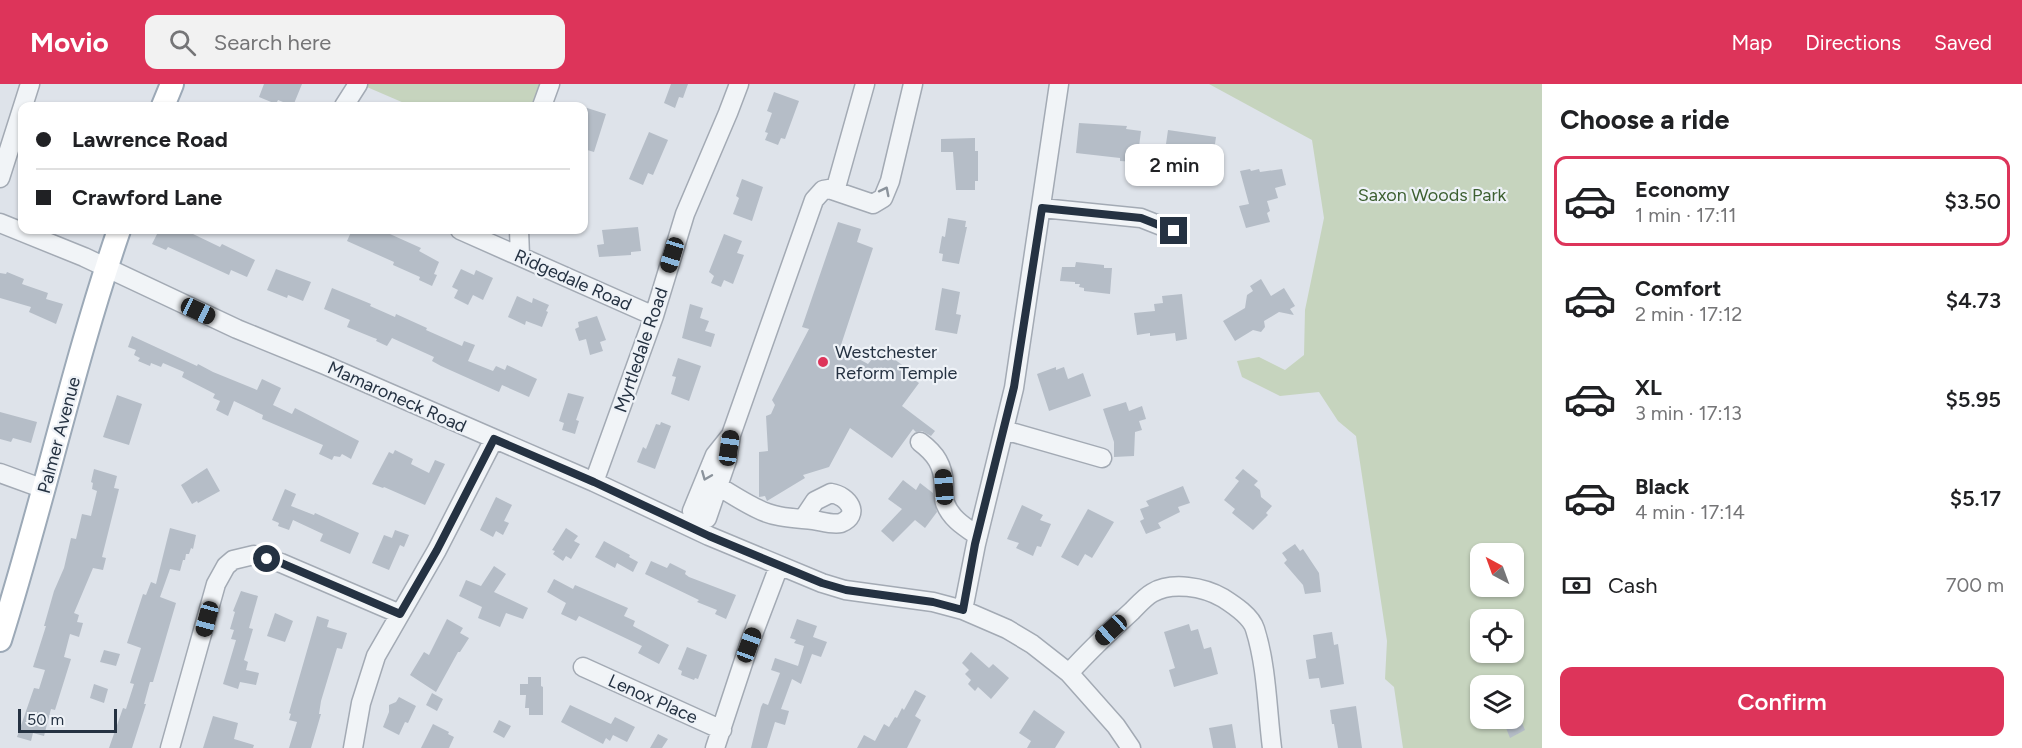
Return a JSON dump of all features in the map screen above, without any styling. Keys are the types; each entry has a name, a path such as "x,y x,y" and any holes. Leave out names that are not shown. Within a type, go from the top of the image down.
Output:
{"main road":[{"name":"Palmer Avenue","path":"0,640 68,398 118,234"}],"street":[{"path":"347,102 358,84"},
{"path":"543,102 550,84"},
{"name":"Myrtledale Road","path":"594,482 654,316 685,214 739,84"},
{"path":"835,190 865,84"},
{"path":"731,435 715,455 692,511 695,524 707,518 727,460 731,435 814,200 823,190 835,190 873,204 883,198 890,181 913,84"},
{"path":"963,610 978,536 1014,387 1059,84"},
{"path":"23,102 28,85"},
{"path":"0,178 18,118"},
{"path":"1042,208 1141,218 1174,231"},
{"name":"Mamaroneck Road","path":"0,223 18,230"},
{"name":"Mamaroneck Road","path":"28,234 84,256 237,329 695,524 779,566 846,590 933,602 963,610 1007,628 1069,673 1116,726 1131,748"},
{"name":"Ridgedale Road","path":"469,234 654,316"},
{"path":"519,234 520,256"},
{"path":"1004,430 1102,458"},
{"path":"353,748 369,676 376,656 437,550 494,439"},
{"path":"920,442 934,452 939,462 943,473 944,502 951,514 961,525 978,536"},
{"path":"0,473 44,489"},
{"path":"718,486 760,510 784,518 803,519"},
{"path":"170,748 216,584 226,566 233,560 254,555 281,563 400,614"},
{"name":"Lenox Place","path":"715,748 749,645 779,566"},
{"path":"1069,673 1097,643 1152,592 1183,586 1211,591 1232,603 1255,627 1263,666 1272,748"},
{"name":"Lenox Place","path":"583,668 722,730"}],"green space":[{"path":"360,84 552,84 546,102 402,102"},
{"name":"Saxon Woods Park","path":"1209,84 1542,84 1542,748 1403,748 1394,687 1385,679 1387,641 1356,436 1338,421 1319,392 1280,396 1242,377 1237,361 1259,357 1285,370 1304,355 1305,310 1324,218 1312,140"}],"building":[{"path":"264,84 302,84 295,102 278,100 271,102 259,97"},
{"path":"671,84 688,84 683,98 679,97 675,108 664,103"},
{"path":"774,92 799,101 785,139 781,138 778,145 765,140 768,133 765,132 772,113 767,111"},
{"path":"588,108 606,114 594,152 588,150"},
{"path":"1079,123 1127,126 1126,129 1141,131 1137,162 1076,153"},
{"path":"1168,130 1216,137 1214,151 1201,150 1200,163 1164,158"},
{"path":"649,132 668,140 653,175 648,173 643,185 629,179"},
{"path":"975,138 975,151 978,151 978,181 975,181 975,190 956,190 953,152 941,152 941,139"},
{"path":"1250,169 1251,171 1259,169 1260,172 1282,169 1286,185 1275,188 1278,198 1267,201 1270,222 1246,228 1239,206 1249,204 1240,171"},
{"path":"742,179 763,187 752,221 733,214 739,198 736,196"},
{"path":"948,218 966,221 965,227 967,227 959,264 942,261 943,254 939,253 942,236 945,237"},
{"name":"Westchester Reform Temple","path":"838,222 861,229 857,242 873,248 841,345 846,352 868,364 877,353 880,356 883,351 916,375 913,379 919,383 902,406 935,431 931,436 913,429 892,458 850,428 829,467 803,475 805,478 767,501 765,496 759,497 759,452 768,451 766,416 771,414 775,405 772,400 809,329 802,327"},
{"path":"638,227 641,251 631,252 631,255 599,257 597,245 604,244 602,230"},
{"path":"157,234 193,234 220,247 222,244 255,260 247,277 231,270 229,275 168,247 166,250 152,244"},
{"path":"350,234 390,234 421,248 419,251 439,262 434,274 437,275 432,286 419,280 420,277 393,265 394,262 347,241"},
{"path":"724,234 742,241 737,253 744,255 733,284 724,280 721,287 711,283 714,276 709,272"},
{"path":"1076,262 1112,268 1110,294 1084,291 1084,288 1079,287 1080,284 1060,281 1062,267 1075,267"},
{"path":"276,269 311,282 303,301 288,295 287,298 267,290"},
{"path":"461,269 474,275 476,270 493,278 483,300 473,295 468,305 454,298 458,290 452,287"},
{"path":"7,272 24,279 22,284 48,293 46,299 63,304 56,324 29,312 31,307 0,298 0,273 6,274"},
{"path":"1261,279 1271,296 1284,288 1295,306 1290,309 1294,315 1279,312 1264,321 1265,327 1261,332 1253,330 1235,341 1223,321 1245,308 1247,295 1253,291 1250,286"},
{"path":"332,288 395,317 396,314 462,346 464,341 475,345 468,361 493,371 496,366 505,370 507,365 537,379 529,397 502,385 499,392 441,366 432,361 434,357 392,338 387,346 376,341 377,339 347,327 350,320 324,309"},
{"path":"942,288 960,292 956,314 961,315 957,334 935,330"},
{"path":"1182,294 1187,339 1176,341 1175,333 1137,335 1134,313 1155,311 1154,304 1163,303 1162,296"},
{"path":"517,296 532,303 533,298 549,305 542,327 526,321 525,325 508,317"},
{"path":"690,304 703,308 700,318 709,321 705,331 715,334 711,347 682,338"},
{"path":"597,316 606,340 600,342 603,351 590,355 586,339 579,341 575,329 579,327 578,322"},
{"path":"132,336 257,390 262,379 281,388 273,405 292,414 295,408 359,441 351,459 342,454 340,457 334,456 332,460 319,454 323,445 262,419 263,415 234,401 228,416 216,410 220,401 213,398 215,394 182,377 184,372 163,363 161,367 151,363 150,366 138,361 140,358 134,355 136,350 128,347"},
{"path":"678,358 701,366 689,401 671,394 676,377 672,376"},
{"path":"1056,367 1056,370 1064,367 1068,379 1083,373 1091,396 1049,411 1037,374"},
{"path":"568,393 584,397 576,420 579,421 575,434 562,430 564,423 559,421"},
{"path":"117,395 142,404 129,445 103,437"},
{"path":"1126,402 1129,411 1142,406 1146,419 1139,421 1142,430 1135,432 1134,456 1114,457 1114,442 1103,409"},
{"path":"0,412 37,422 31,443 13,438 11,442 0,439"},
{"path":"661,422 671,426 655,469 637,462 643,447 646,449 656,424 660,425"},
{"path":"395,450 413,459 411,464 429,473 435,460 445,464 425,505 372,484 389,452 393,454"},
{"path":"207,468 220,491 192,504 181,485"},
{"path":"94,469 117,476 114,488 119,489 102,557 106,558 103,570 93,568 74,613 79,615 77,622 83,623 79,637 70,634 64,657 71,659 55,710 51,709 44,736 33,733 31,741 17,737 34,688 39,689 45,670 33,667 71,538 76,539 82,514 91,516 97,491 92,489 93,483 91,482"},
{"path":"1243,469 1258,481 1254,485 1260,490 1261,497 1272,506 1266,513 1268,515 1253,530 1232,513 1235,509 1224,500 1239,481 1235,478"},
{"path":"903,480 916,490 920,483 933,493 937,512 925,528 915,520 893,542 881,531 902,509 888,499"},
{"path":"1183,486 1190,503 1178,507 1180,512 1158,523 1161,528 1146,534 1140,521 1144,519 1140,509 1149,506 1146,501"},
{"path":"285,489 296,494 291,506 314,515 315,513 359,533 350,554 320,541 323,534 293,520 289,530 278,526 279,523 272,520"},
{"path":"496,497 512,505 504,521 509,523 503,535 496,531 493,537 480,530"},
{"path":"1022,505 1043,515 1040,520 1051,524 1041,547 1037,546 1033,556 1016,548 1019,543 1007,539"},
{"path":"1088,509 1114,522 1092,558 1085,554 1078,566 1061,557"},
{"path":"170,528 196,535 193,549 191,548 189,554 186,554 180,571 170,569 160,597 176,603 153,682 150,682 144,704 146,704 132,748 109,748 134,684 130,683 141,648 127,643 143,594 146,595 151,582 156,584"},
{"path":"566,528 578,536 574,541 580,544 571,559 566,556 563,561 553,554 555,551 552,550"},
{"path":"395,530 409,535 404,547 400,545 389,570 372,563 384,535 392,538"},
{"path":"604,541 638,562 633,572 617,563 615,568 595,557"},
{"path":"1295,544 1300,551 1303,549 1319,573 1321,592 1305,594 1303,585 1284,563 1287,560 1282,553"},
{"path":"651,561 667,568 670,563 686,571 685,574 689,577 736,595 726,619 715,614 717,610 697,602 699,600 645,574"},
{"path":"494,566 506,574 494,592 528,608 523,619 506,613 500,627 478,618 482,607 459,596 466,580 481,586"},
{"path":"554,579 573,589 575,585 628,608 624,616 635,621 633,626 669,645 659,664 638,653 642,646 579,616 576,621 561,614 566,603 547,592"},
{"path":"241,591 258,596 249,628 253,629 244,660 248,662 246,670 259,673 256,685 240,682 238,689 223,684 236,640 231,639 234,630 230,629 235,612 233,611"},
{"path":"275,613 293,621 285,642 267,636"},
{"path":"317,616 329,620 327,627 347,633 342,649 337,648 321,701 319,714 321,714 311,748 289,748 297,722 289,720 291,714 289,713"},
{"path":"447,619 463,628 460,633 469,638 458,652 436,692 410,675 424,652 429,655"},
{"path":"797,619 817,626 813,637 827,642 821,657 812,654 801,684 792,679 781,709 789,711 785,725 775,722 767,748 751,748 761,707 763,703 768,705 780,673 771,670 775,658 798,666 804,646 794,643 796,640 790,638"},
{"path":"1189,624 1191,631 1198,629 1204,649 1211,647 1218,674 1174,687 1169,670 1175,668 1164,632"},
{"path":"1332,632 1334,645 1338,644 1344,684 1321,688 1319,678 1309,679 1306,660 1316,658 1313,635"},
{"path":"687,647 707,655 698,679 694,680 681,675 682,671 678,669"},
{"path":"104,650 120,654 116,666 100,662"},
{"path":"971,652 989,668 993,664 1009,678 991,699 978,687 975,691 968,684 971,680 965,674 969,670 962,663"},
{"path":"528,677 541,677 543,715 529,715 529,708 525,708 526,695 520,695 520,684 528,684"},
{"path":"94,684 108,689 104,703 90,698"},
{"path":"915,690 926,696 915,716 921,720 907,748 857,748 864,735 875,741 884,724 889,727 902,708 904,710"},
{"path":"432,693 443,699 437,711 426,705"},
{"path":"399,697 416,706 399,735 383,727 389,712 389,705 396,702"},
{"path":"570,705 611,724 615,717 635,727 627,742 613,735 610,741 606,738 603,744 561,722"},
{"path":"1356,706 1362,748 1338,748 1330,710"},
{"path":"1034,710 1065,732 1055,748 1027,748 1031,741 1019,733"},
{"path":"213,716 238,723 234,739 254,745 253,748 203,748"},
{"path":"499,720 511,726 504,738 493,732"},
{"path":"433,724 454,737 449,748 421,748"},
{"path":"1232,724 1236,748 1213,748 1209,728"},
{"path":"1524,728 1525,730 1510,738 1506,729"},
{"path":"658,734 668,739 662,748 650,748"}],"place":[{"name":"Westchester Reform Temple","path":"823,362"}],"route":[{"path":"267,559 400,614 437,550 494,439 594,482 709,536 822,583 846,590 933,602 963,610 975,544 1014,387 1042,208 1141,218 1174,231"}]}
